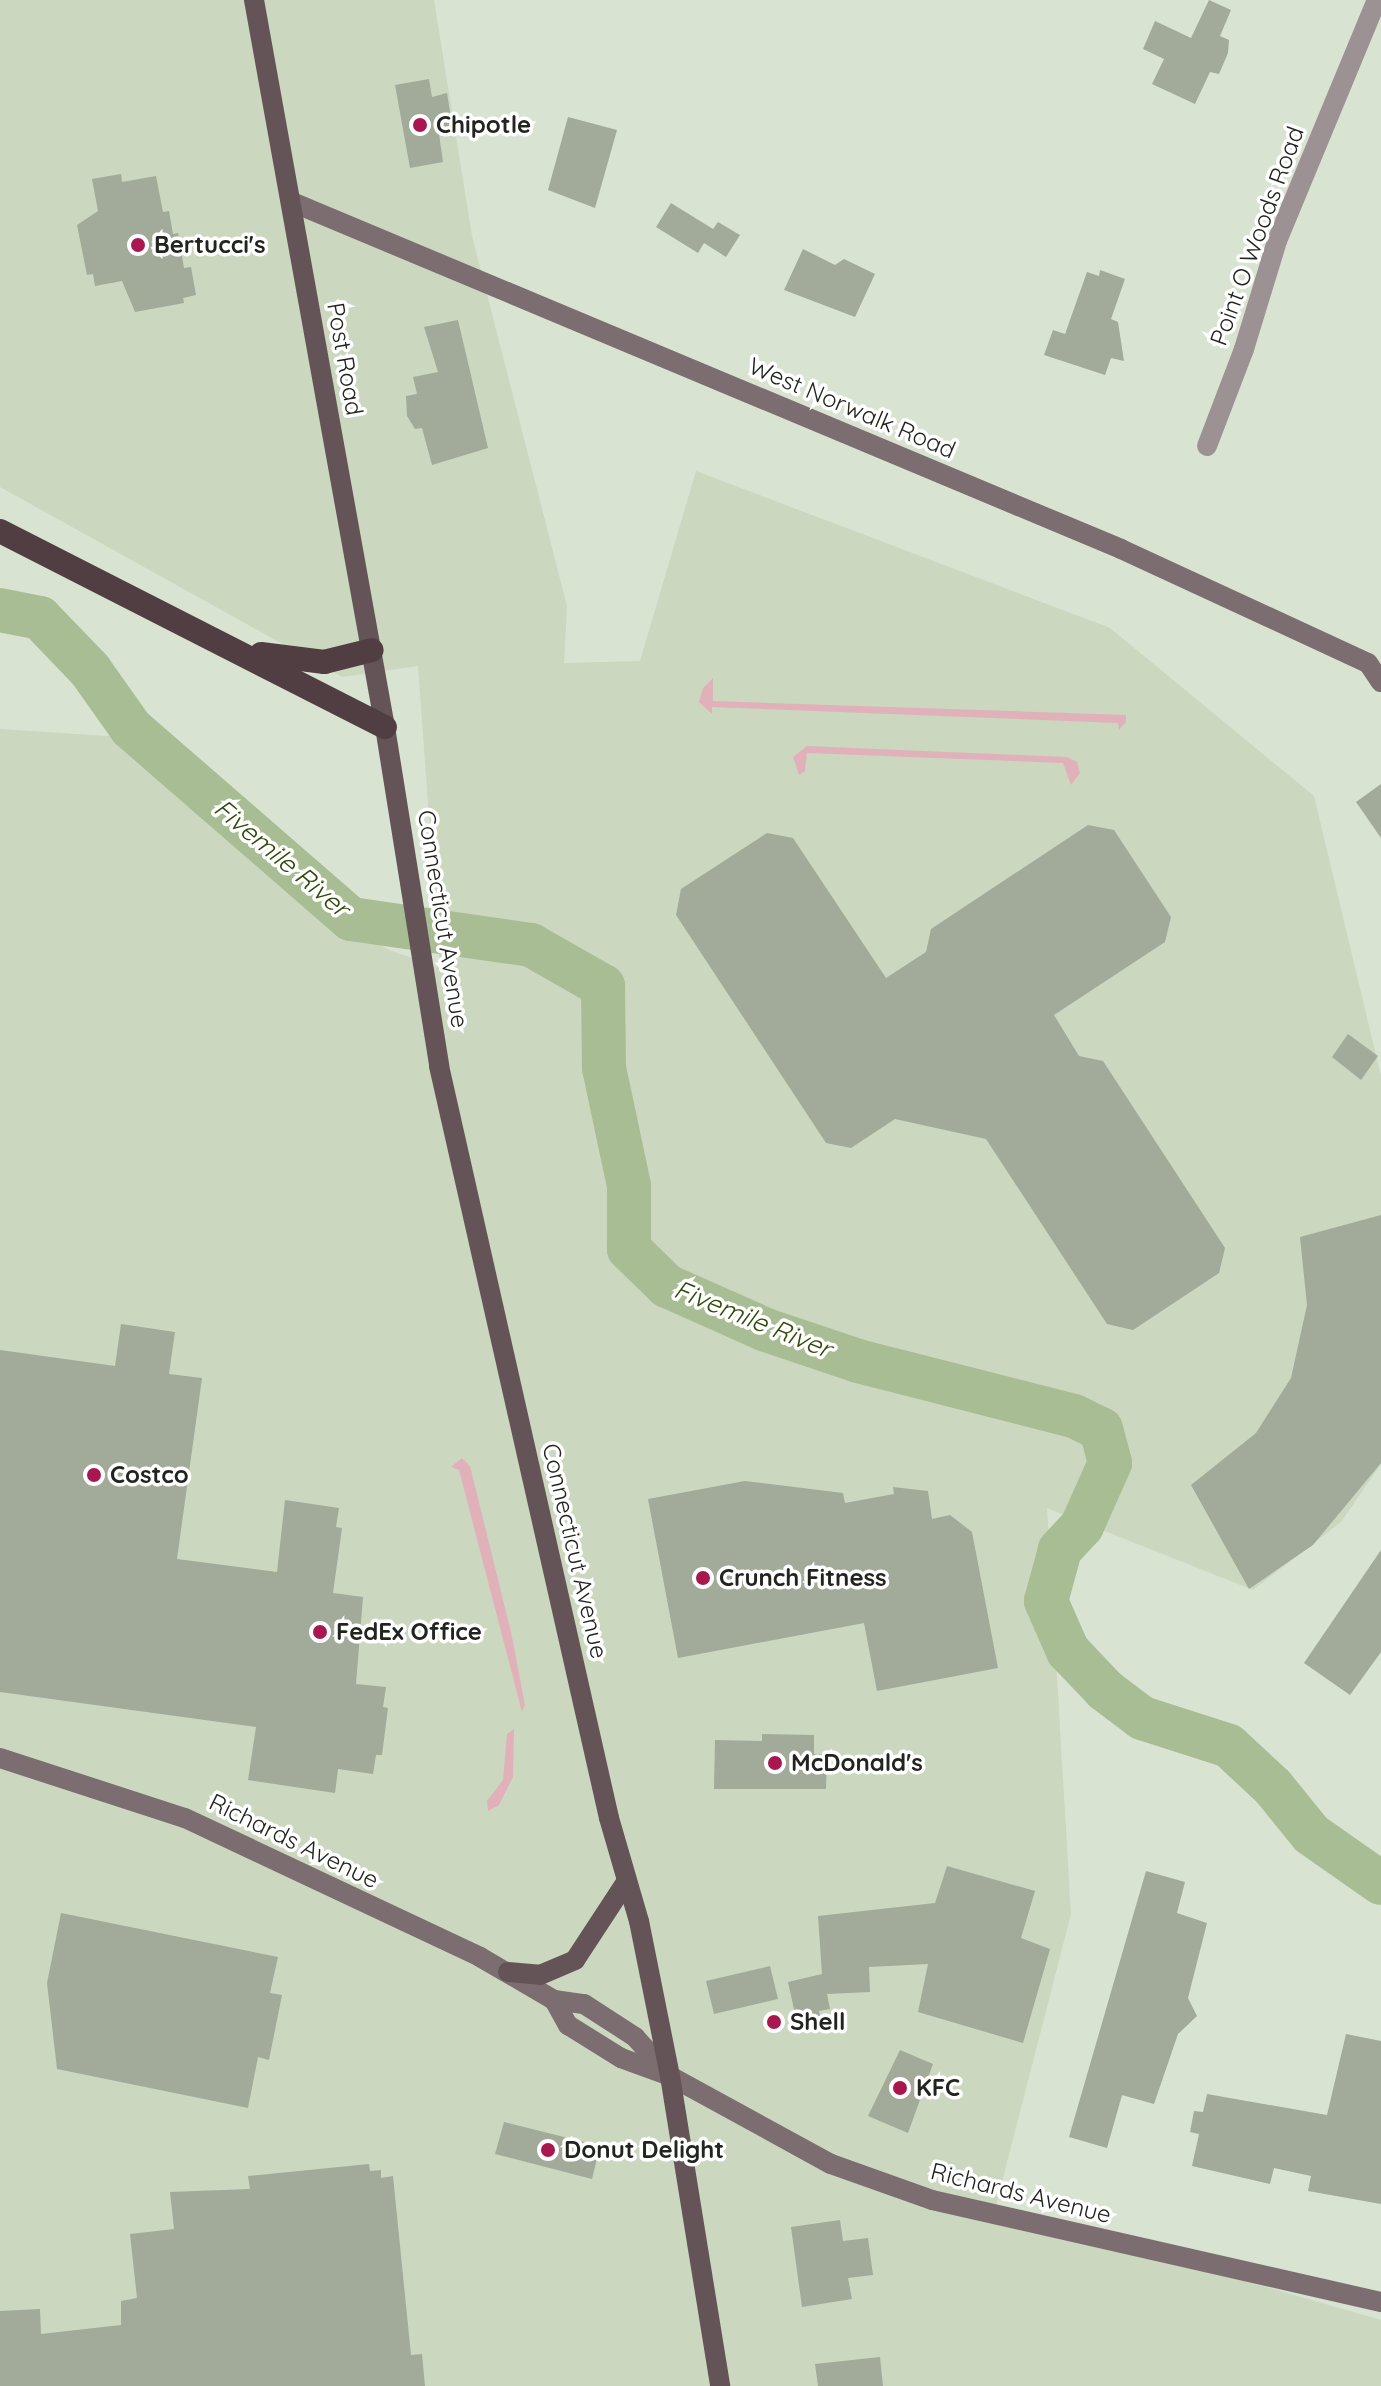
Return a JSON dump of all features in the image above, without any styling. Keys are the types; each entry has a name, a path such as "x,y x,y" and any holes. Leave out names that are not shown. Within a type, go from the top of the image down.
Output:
{"highway":[{"path":"0,531 385,727"},
{"path":"194,631 288,660 324,662 372,650"}],"main road":[{"name":"Post Road","path":"254,0 385,727"},
{"name":"Connecticut Avenue","path":"385,727 428,972 439,1066 626,1882 639,1921 670,2076 720,2386"},
{"path":"508,1972 540,1975 575,1960 626,1882"}],"street":[{"name":"Point O Woods Road","path":"1207,446 1244,349 1277,241 1377,0"},
{"name":"West Norwalk Road","path":"292,202 1121,549 1368,663 1381,682"},
{"name":"Richards Avenue","path":"0,1758 185,1818 508,1972 554,2000 584,2004 635,2037 670,2076 819,2158 932,2200 1381,2302"}],"shaded area":[{"path":"0,0 434,0 472,236 567,606 564,663 640,661 696,471 1110,628 1314,796 1381,1076 1381,1464 1341,1522 1253,1590 1047,1508 1071,1914 995,2209 1381,2320 1381,2386 0,2386 0,729 123,737 318,910 389,950 440,968 418,666 342,677 0,487"},
{"path":"713,678 713,701 1126,715 1126,722 1119,730 1118,723 712,707 712,714 699,702 703,688"},
{"path":"807,746 1067,757 1077,762 1080,773 1071,785 1063,763 807,753 805,771 799,775 793,757"},
{"path":"462,1458 470,1466 511,1632 525,1705 522,1712 459,1470 451,1467"},
{"path":"514,1729 513,1777 499,1805 488,1811 487,1801 503,1780 507,1734"}],"building":[{"path":"1209,0 1231,10 1220,36 1229,40 1228,53 1219,74 1210,72 1195,104 1152,84 1164,59 1143,49 1155,21 1191,38"},
{"name":"Chipotle","path":"429,79 432,97 447,93 453,131 439,134 443,162 410,168 395,85"},
{"path":"568,117 617,130 595,208 548,190"},
{"path":"121,174 122,182 156,176 163,212 169,211 173,234 178,233 184,268 191,267 196,295 183,298 184,303 135,312 122,281 95,286 93,274 87,275 77,225 98,211 92,179"},
{"path":"671,203 713,229 718,222 740,235 726,257 704,243 698,253 656,227"},
{"path":"803,249 835,265 844,259 875,274 855,317 784,290"},
{"path":"1100,270 1125,279 1111,319 1118,322 1124,361 1111,358 1105,375 1044,355 1053,330 1065,334 1087,272 1099,276"},
{"path":"458,320 488,448 432,465 422,428 415,429 407,416 406,396 417,394 413,377 438,372 424,327"},
{"path":"1381,784 1381,838 1356,802"},
{"path":"1088,825 1114,830 1171,917 1165,942 1054,1015 1079,1056 1103,1061 1225,1248 1219,1273 1133,1330 1107,1324 986,1139 895,1119 851,1148 826,1143 676,915 681,889 767,833 793,838 886,978 926,952 931,929"},
{"path":"1348,1034 1378,1056 1361,1080 1332,1057"},
{"path":"1381,1215 1381,1463 1313,1545 1249,1589 1191,1485 1256,1433 1291,1378 1307,1305 1300,1237"},
{"name":"Costco","path":"121,1324 175,1332 169,1374 202,1378 177,1559 277,1572 285,1500 339,1508 336,1527 342,1528 333,1593 363,1597 356,1684 386,1687 383,1707 388,1708 382,1755 376,1755 373,1774 338,1769 335,1793 248,1780 256,1727 0,1692 0,1350 115,1366"},
{"path":"745,1481 843,1493 845,1503 894,1494 893,1487 928,1491 932,1519 950,1515 972,1532 998,1668 877,1691 864,1623 678,1658 648,1499"},
{"path":"1381,1550 1381,1652 1350,1695 1304,1663"},
{"name":"McDonald's","path":"762,1734 814,1735 814,1754 827,1754 826,1789 714,1789 715,1740 762,1741"},
{"path":"947,1866 1035,1891 1021,1938 1050,1949 1023,2043 918,2012 928,1964 869,1967 870,1992 827,1994 830,2009 819,2011 823,2027 799,2032 788,1982 822,1974 818,1916 935,1903"},
{"path":"1146,1871 1185,1882 1177,1913 1207,1923 1188,1998 1197,2016 1178,2034 1154,2104 1122,2095 1107,2148 1069,2137"},
{"path":"61,1913 278,1957 270,1993 282,1995 269,2060 258,2057 248,2108 57,2069 47,1983"},
{"path":"770,1966 778,1999 714,2014 706,1981"},
{"path":"1346,2034 1381,2041 1381,2204 1308,2191 1311,2176 1274,2168 1270,2184 1192,2166 1199,2134 1190,2132 1194,2111 1203,2112 1207,2094 1327,2115"},
{"name":"KFC","path":"900,2050 933,2064 908,2133 868,2116"},
{"name":"Donut Delight","path":"504,2122 600,2146 592,2179 495,2154"},
{"path":"369,2164 370,2171 381,2170 381,2178 393,2176 411,2355 422,2354 425,2386 0,2386 0,2311 40,2309 41,2334 121,2325 121,2301 137,2298 130,2234 174,2229 170,2192 250,2189 248,2176"},
{"path":"840,2220 843,2241 868,2238 873,2275 848,2278 852,2299 802,2307 791,2227"},
{"path":"880,2357 883,2386 818,2386 815,2364"}],"waterway":[{"name":"Fivemile River","path":"0,610 40,618 90,670 131,728 351,919 531,945 603,986 604,1068 629,1186 629,1249 667,1286 766,1330 858,1361 1074,1416 1101,1429 1110,1463 1082,1526 1060,1550 1046,1601 1068,1651 1105,1690 1142,1718 1229,1746 1273,1787 1311,1834 1381,1883"}],"place":[{"name":"Chipotle","path":"420,125"},
{"name":"Bertucci's","path":"138,245"},
{"name":"Costco","path":"94,1475"},
{"name":"Crunch Fitness","path":"703,1578"},
{"name":"FedEx Office","path":"320,1632"},
{"name":"McDonald's","path":"775,1763"},
{"name":"Shell","path":"774,2022"},
{"name":"KFC","path":"900,2088"},
{"name":"Donut Delight","path":"548,2150"}]}
